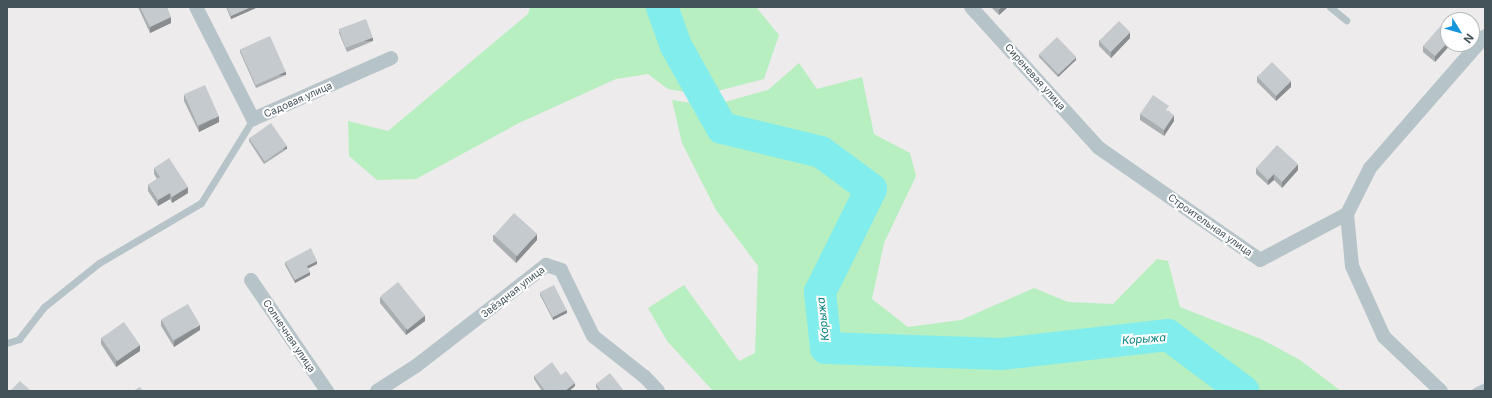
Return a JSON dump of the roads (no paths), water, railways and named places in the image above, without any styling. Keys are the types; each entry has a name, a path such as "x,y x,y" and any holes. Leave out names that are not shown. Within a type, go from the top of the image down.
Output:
{"street":[{"name":"Садовая улица","path":"196,7 253,119 391,58"},
{"name":"Сиреневая улица","path":"971,7 1098,148"},
{"path":"1441,391 1384,337 1352,266 1347,214 1370,168 1485,36"},
{"name":"Строительная улица","path":"1098,148 1260,260 1347,214"},
{"name":"Звёздная улица","path":"376,391 416,366 546,265 561,270 593,336 645,377 658,391"},
{"name":"Солнечная улица","path":"251,280 327,391"}],"lane":[{"path":"1330,7 1346,20"},
{"path":"7,343 19,339 44,307 99,263 201,203 253,119"},
{"path":"1475,391 1485,386"}],"waterway":[{"name":"Корыжа","path":"662,7 676,46 722,128 821,152 871,189 820,292 826,348 1001,354 1168,335 1243,391"}]}
